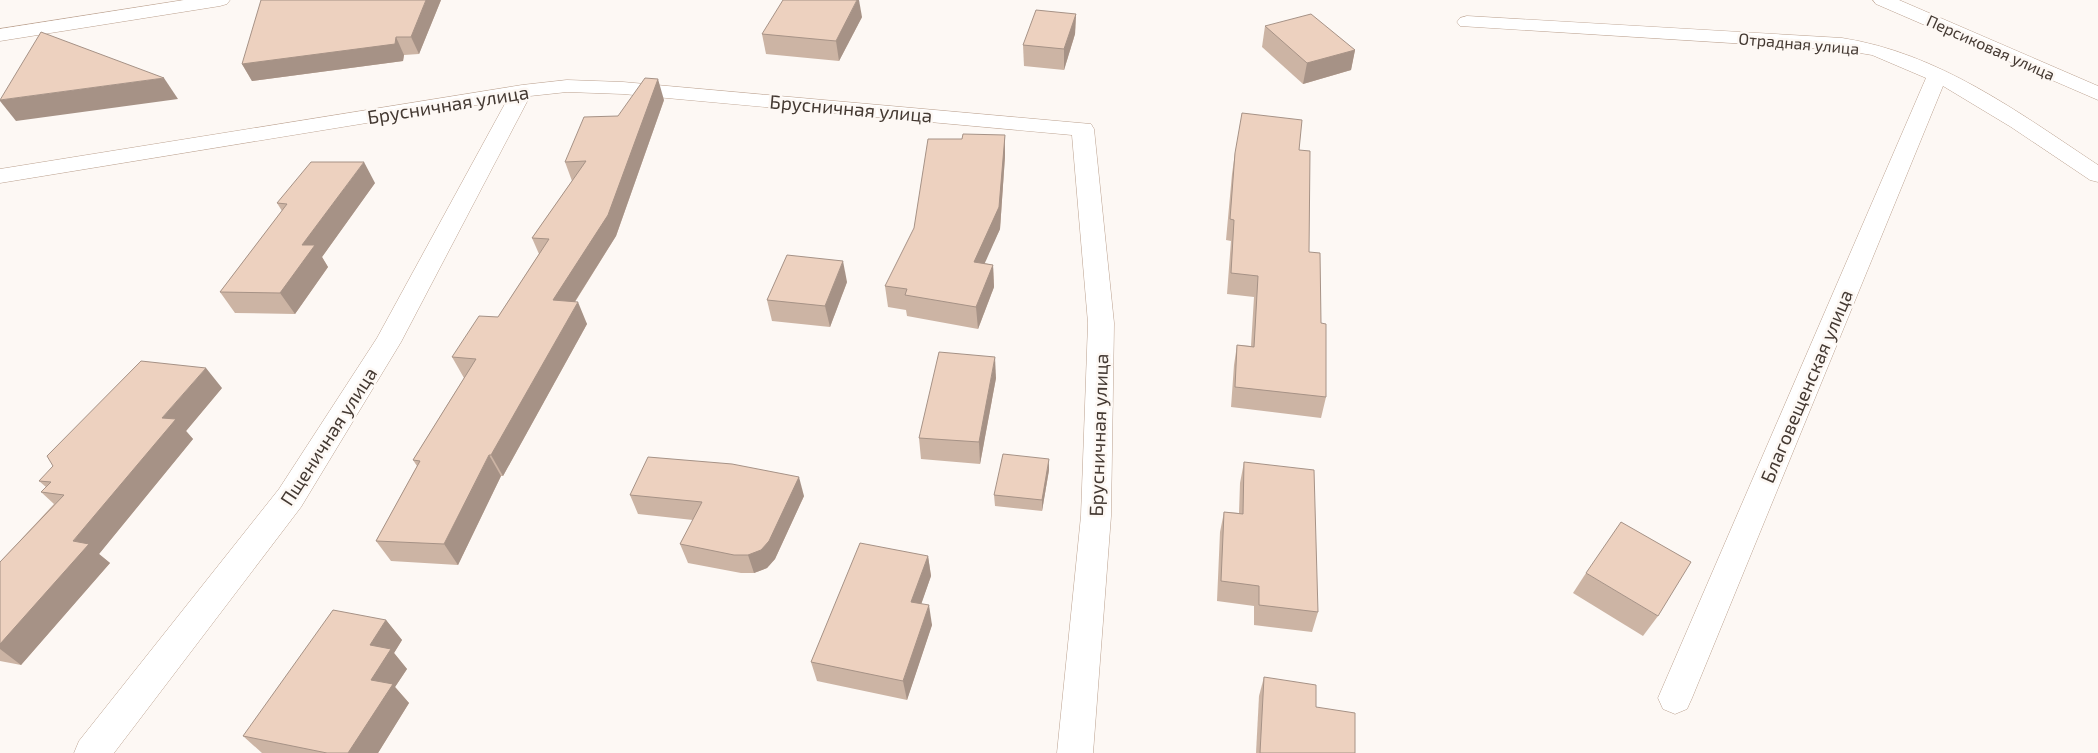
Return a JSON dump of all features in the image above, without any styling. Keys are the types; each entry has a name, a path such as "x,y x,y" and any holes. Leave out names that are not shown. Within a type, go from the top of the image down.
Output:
{"street":[{"path":"0,35 220,0"},
{"name":"Персиковая улица","path":"1883,0 2098,94"},
{"name":"Отрадная улица","path":"1467,22 1842,44 1878,50 1938,74 1997,109 2098,175"},
{"name":"Благовещенская улица","path":"1675,698 1938,74"},
{"name":"Брусничная улица","path":"0,176 522,91 567,86 623,88 1083,129 1101,323 1096,516 1075,753"},
{"name":"Пщеничная улица","path":"92,753 290,498 388,342 522,91"}],"building":[{"path":"261,0 426,0 411,37 396,37 395,44 242,64"},
{"path":"783,0 857,0 836,41 762,34"},
{"path":"1036,10 1076,14 1064,49 1023,45"},
{"path":"1311,14 1355,50 1307,63 1265,26"},
{"path":"41,32 164,78 0,100"},
{"path":"645,78 658,79 608,215 553,300 578,302 491,455 489,455 444,544 376,541 420,461 413,460 476,359 452,357 479,316 498,317 549,239 532,238 586,161 565,162 584,117 618,116"},
{"path":"1242,113 1302,120 1299,150 1310,151 1309,252 1320,253 1321,323 1326,324 1326,397 1235,387 1237,345 1254,347 1258,276 1231,273 1234,220 1230,219 1235,153"},
{"path":"963,134 1005,135 999,207 974,262 993,265 976,307 905,295 907,289 885,286 914,228 928,139 962,139"},
{"path":"311,162 364,162 302,245 315,245 280,293 220,292 287,204 277,203"},
{"path":"787,255 843,261 825,306 767,300"},
{"path":"939,352 995,357 979,442 919,438"},
{"path":"141,361 206,368 162,418 176,419 73,541 89,544 0,644 0,562 64,495 41,492 51,482 39,481 53,466 47,456"},
{"path":"1003,454 1049,459 1042,500 994,495"},
{"path":"648,457 732,464 799,477 769,541 761,550 748,555 734,555 680,544 702,502 630,495"},
{"path":"1244,462 1314,470 1318,612 1259,605 1259,586 1221,581 1224,512 1243,514"},
{"path":"1621,522 1691,562 1658,616 1586,573"},
{"path":"860,543 928,556 911,602 929,605 903,681 811,662"},
{"path":"333,610 386,620 370,645 391,649 371,680 393,684 348,753 327,753 243,736"},
{"path":"1264,677 1316,685 1316,707 1355,713 1355,753 1260,753"}]}
